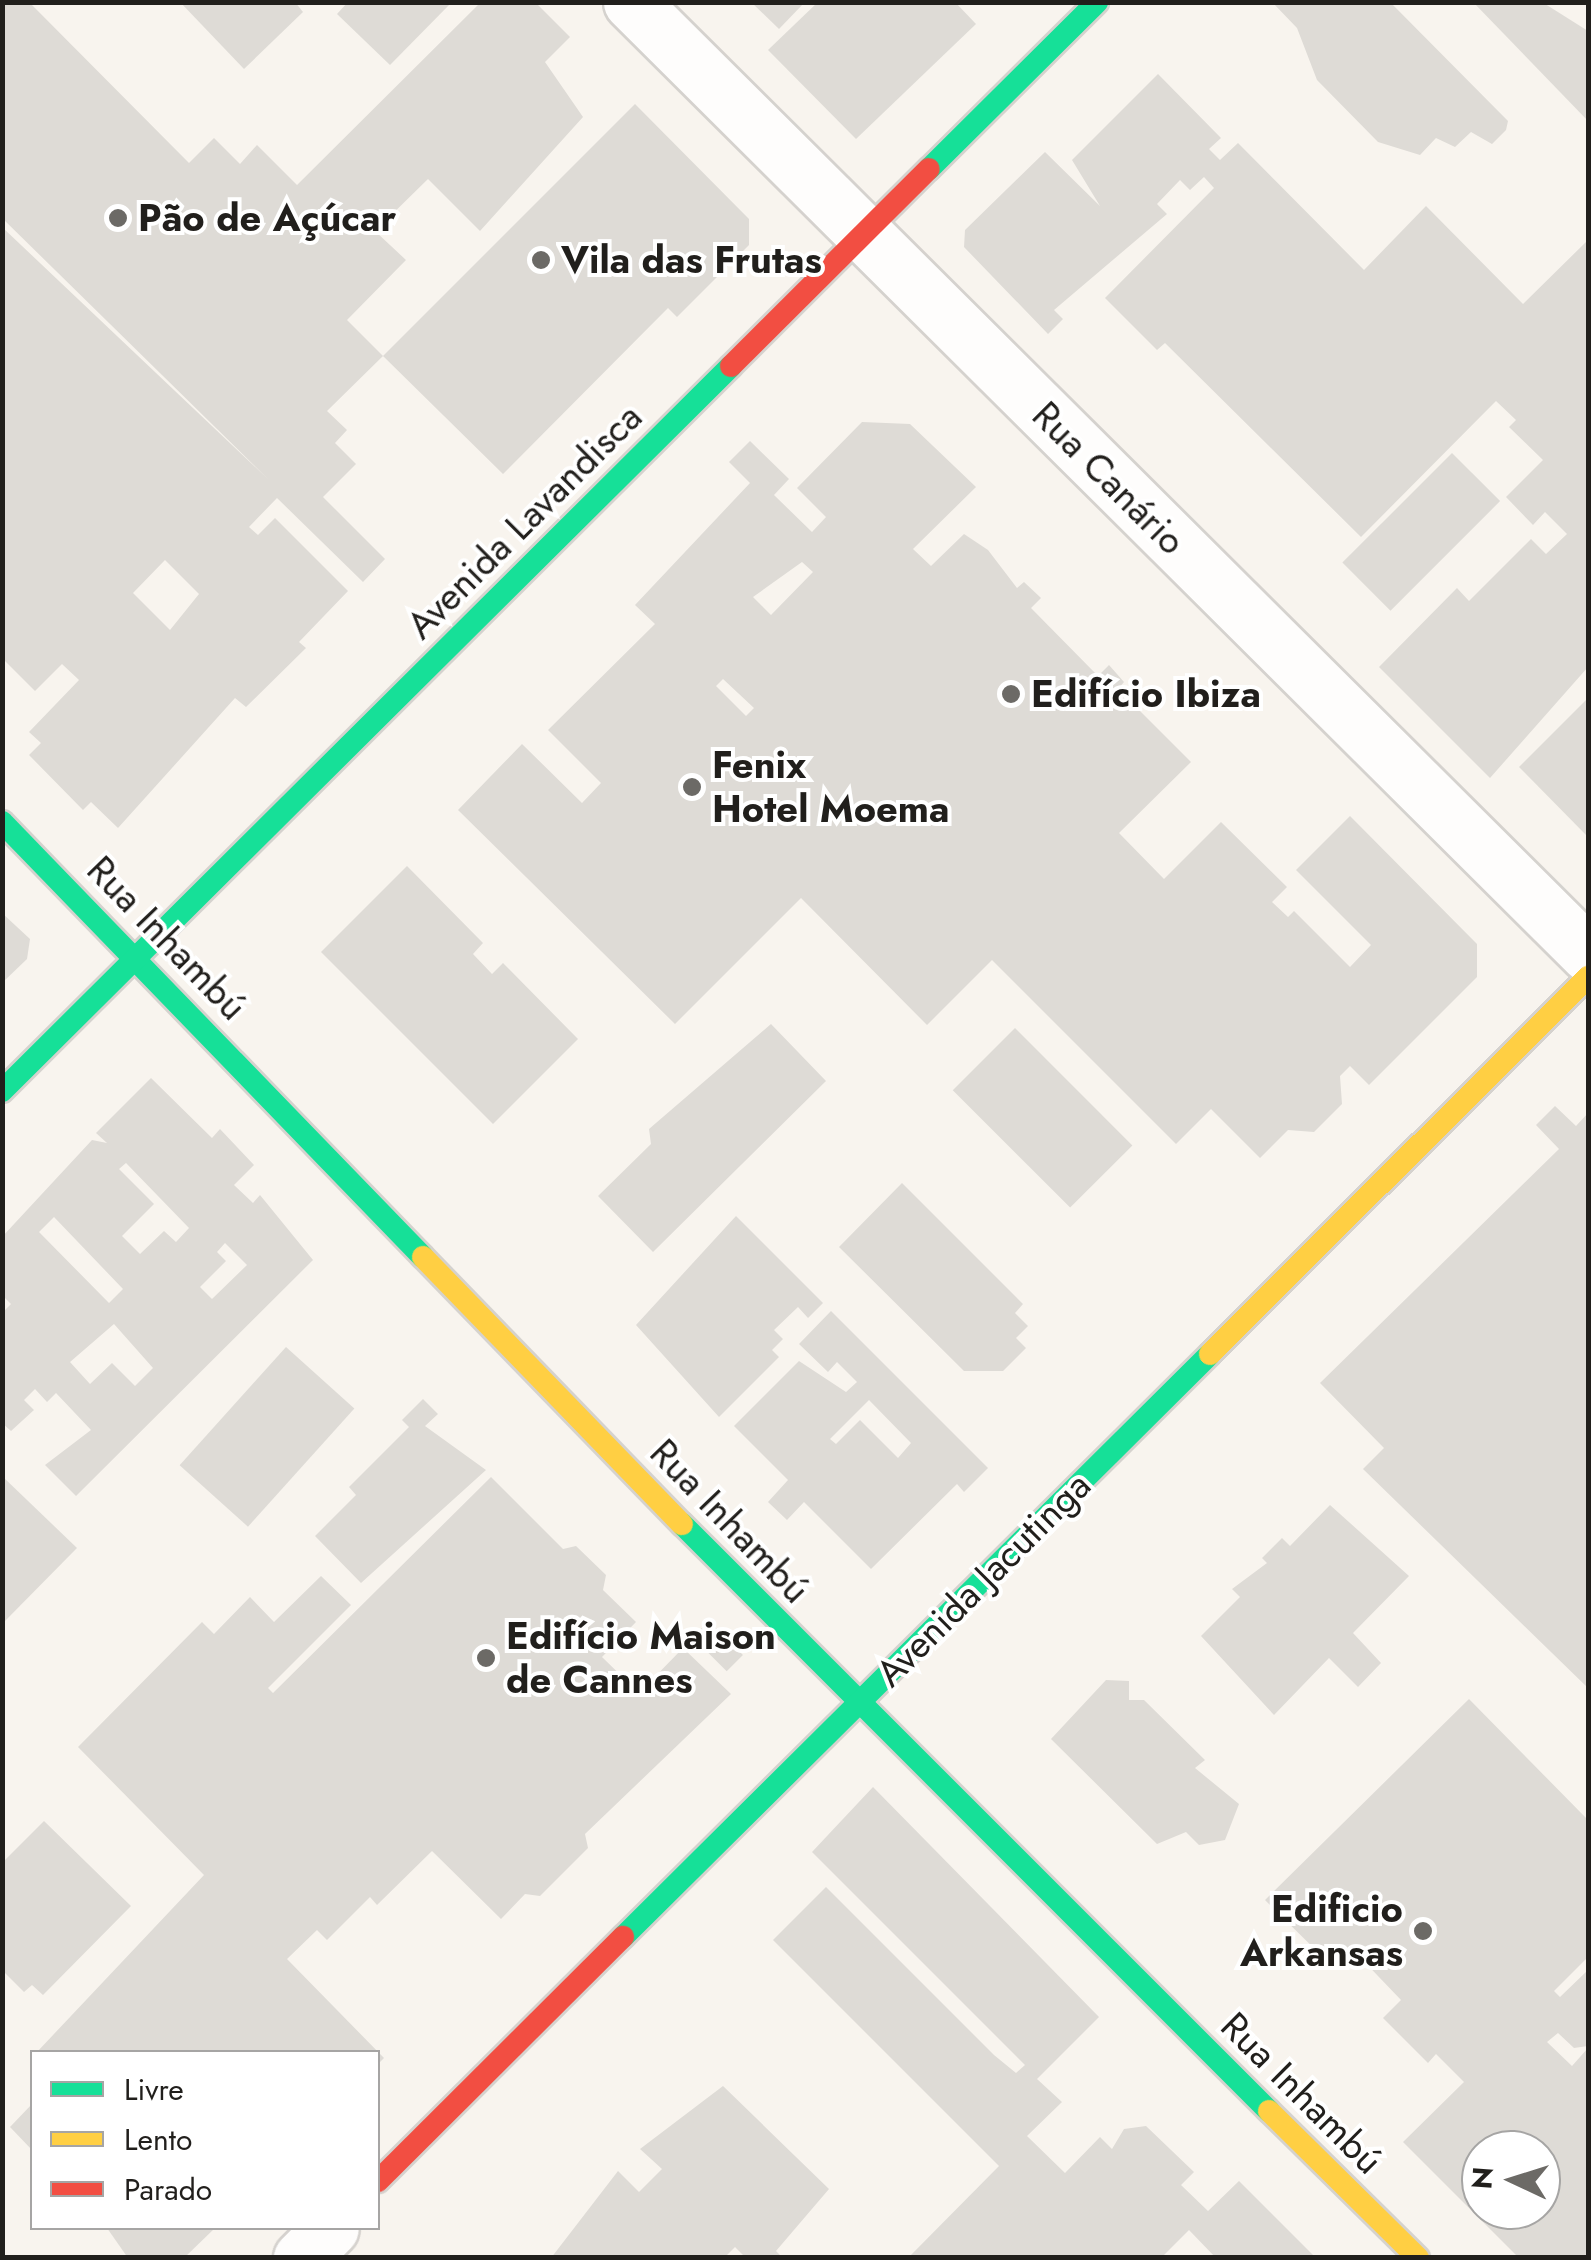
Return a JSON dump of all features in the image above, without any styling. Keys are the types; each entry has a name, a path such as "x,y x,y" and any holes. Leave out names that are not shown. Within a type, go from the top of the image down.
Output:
{"street":[{"name":"Rua Canário","path":"631,2 1588,954"},
{"name":"Avenida Lavandisca","path":"2,1091 1097,2"},
{"name":"Rua Inhambú","path":"2,822 137,956 857,1704 1418,2258"},
{"name":"Avenida Jacutinga","path":"380,2179 1588,976"},
{"path":"301,2258 329,2230"}],"building":[{"path":"2,2 29,2 189,163 214,138 240,164 257,145 297,185 481,2 535,2 570,37 545,62 583,117 480,231 428,179 375,231 406,260 347,320 383,356 327,411 347,430 335,443 356,464 323,497 385,559 363,582 277,498 249,527 258,535 275,518 348,591 299,642 306,648 246,707 235,698 118,828 91,802 83,810 29,755 41,743 29,732 79,680 62,664 35,691 2,658 2,227 269,480 2,218","holes":["165,560 199,594 170,630 133,593"]},
{"path":"180,2 295,2 303,12 244,69"},
{"path":"348,2 452,2 390,65 337,14"},
{"path":"751,2 805,2 779,29"},
{"path":"818,2 955,2 976,24 856,139 768,50"},
{"path":"1272,2 1390,2 1508,121 1506,130 1492,144 1471,132 1455,147 1436,138 1420,155 1378,142 1317,80 1297,28"},
{"path":"1473,2 1542,2 1588,31 1588,121"},
{"path":"1158,74 1221,138 1209,149 1220,160 1238,143 1364,270 1426,206 1523,304 1588,240 1588,667 1490,778 1379,667 1457,588 1469,601 1531,539 1546,554 1567,534 1545,512 1533,525 1506,497 1543,460 1509,427 1516,420 1496,401 1361,537 1165,343 1157,350 1105,298 1214,188 1204,177 1190,190 1180,180 1157,204 1167,214 1054,310 1063,319 1048,334 964,247 965,230 1045,152 1100,206 1072,160"},
{"path":"635,104 749,219 749,245 677,317 668,308 503,474 383,356"},
{"path":"862,422 910,424 976,487 913,549 931,566 964,534 988,550 1017,588 1024,582 1041,598 1031,608 1098,676 1109,665 1124,682 1118,689 1191,762 1119,833 1164,879 1221,822 1287,887 1272,902 1288,917 1294,911 1350,967 1371,945 1296,870 1350,816 1477,944 1477,977 1369,1085 1350,1066 1340,1076 1342,1104 1314,1132 1288,1130 1260,1158 1211,1109 1176,1144 992,960 927,1025 801,898 675,1024 458,810 522,744 582,803 601,783 548,730 655,624 635,605 750,483 729,462 750,441 789,479 774,495 812,532 826,517 797,488","holes":["802,562 813,572 771,615 753,597","723,679 754,708 746,716 716,686"]},
{"path":"1452,453 1500,501 1390,611 1342,563"},
{"path":"1588,698 1588,837 1519,767"},
{"path":"407,866 483,943 473,954 492,974 503,963 578,1039 493,1124 321,952"},
{"path":"2,913 30,939 27,959 2,983"},
{"path":"771,1024 826,1081 653,1252 598,1196 651,1144 649,1129"},
{"path":"1015,1028 1132,1145 1070,1208 953,1090"},
{"path":"151,1078 212,1138 220,1129 254,1165 234,1185 253,1203 260,1195 313,1260 76,1496 45,1465 91,1430 56,1393 47,1402 35,1389 24,1400 34,1410 11,1431 2,1423 2,1313 11,1304 2,1295 2,1237 92,1140 107,1143 96,1133","holes":["126,1163 189,1228 176,1242 164,1231 140,1254 122,1236 154,1204 119,1169","54,1217 123,1289 109,1303 39,1232","225,1243 247,1265 212,1299 200,1287 226,1261 217,1252","114,1324 153,1368 135,1386 112,1363 90,1384 70,1362"]},
{"path":"1555,1106 1576,1126 1588,1113 1588,1688 1363,1469 1384,1448 1320,1383 1559,1149 1536,1125"},
{"path":"902,1183 1023,1304 1015,1313 1028,1326 1016,1338 1026,1348 1003,1371 964,1371 839,1247"},
{"path":"736,1216 823,1303 808,1318 798,1307 774,1330 783,1339 772,1350 779,1357 719,1417 636,1325"},
{"path":"831,1311 988,1468 964,1492 957,1484 871,1569 804,1502 787,1520 768,1502 788,1480 734,1426 799,1361 846,1392 857,1382 837,1362 828,1372 799,1344","holes":["869,1400 911,1443 898,1458 860,1420 836,1444 830,1439"]},
{"path":"286,1347 354,1409 248,1527 180,1465"},
{"path":"423,1399 438,1414 425,1426 486,1470 361,1583 315,1536 356,1495 349,1487 409,1427 402,1420"},
{"path":"2,1476 77,1548 5,1621 2,1619"},
{"path":"491,1477 563,1549 576,1546 606,1575 603,1590 636,1622 602,1657 639,1693 683,1648 731,1694 585,1834 588,1848 540,1896 525,1894 501,1919 432,1851 377,1905 370,1897 327,1940 317,1930 287,1959 376,2050 39,2050 204,1875 78,1747 202,1622 214,1634 250,1597 274,1622 321,1576 351,1605 268,1688 273,1693"},
{"path":"1330,1505 1409,1576 1353,1633 1381,1663 1358,1687 1329,1658 1274,1715 1201,1636 1240,1597 1232,1589 1267,1563 1262,1558 1282,1538 1290,1546"},
{"path":"709,1621 743,1655 727,1671 693,1637"},
{"path":"1106,1680 1129,1681 1129,1700 1144,1700 1205,1760 1195,1768 1239,1804 1225,1840 1199,1845 1186,1832 1157,1844 1051,1739"},
{"path":"1469,1699 1588,1820 1588,1957 1554,1991 1560,1997 1588,1970 1588,2046 1574,2048 1558,2033 1547,2042 1572,2066 1588,2048 1588,2258 1519,2258 1491,2230 1561,2230 1561,2130 1461,2130 1461,2200 1403,2142 1464,2082 1436,2054 1428,2063 1383,2018 1401,2000 1355,1952 1336,1970 1265,1900"},
{"path":"873,1787 1099,2017 1037,2079 1062,2102 1027,2136 1065,2173 1100,2137 1112,2149 1124,2129 1146,2126 1194,2172 1181,2185 1208,2211 1239,2181 1316,2258 1216,2258 1189,2230 1161,2258 908,2258 999,2166 773,1940 826,1887 994,2055 1016,2073 1025,2065 812,1852"},
{"path":"44,1821 131,1906 43,1995 32,1985 24,1992 2,1970 2,1863"},
{"path":"723,2086 829,2189 776,2251 783,2258 746,2258 735,2247 724,2258 551,2258 618,2171 639,2192 662,2169 640,2149"},
{"path":"30,2106 30,2148 10,2127"},
{"path":"108,2230 213,2230 184,2258 128,2258"}],"traffic: fast":[{"path":"929,169 1097,2"},
{"path":"2,1091 731,366"},
{"path":"2,822 423,1257"},
{"path":"623,1937 1210,1354"},
{"path":"682,1524 1269,2111"}],"traffic: slow":[{"path":"1210,1354 1588,977"},
{"path":"423,1257 682,1524"},
{"path":"1269,2111 1418,2258"}],"traffic: jam":[{"path":"731,366 929,169"},
{"path":"380,2179 623,1937"}],"place":[{"name":"Pão de Açúcar","path":"118,218"},
{"name":"Vila das Frutas","path":"541,260"},
{"name":"Edifício Ibiza","path":"1011,694"},
{"name":"Fenix Hotel Moema","path":"692,787"},
{"name":"Edifício Maison de Cannes","path":"486,1658"},
{"name":"Edificio Arkansas","path":"1423,1931"}]}
